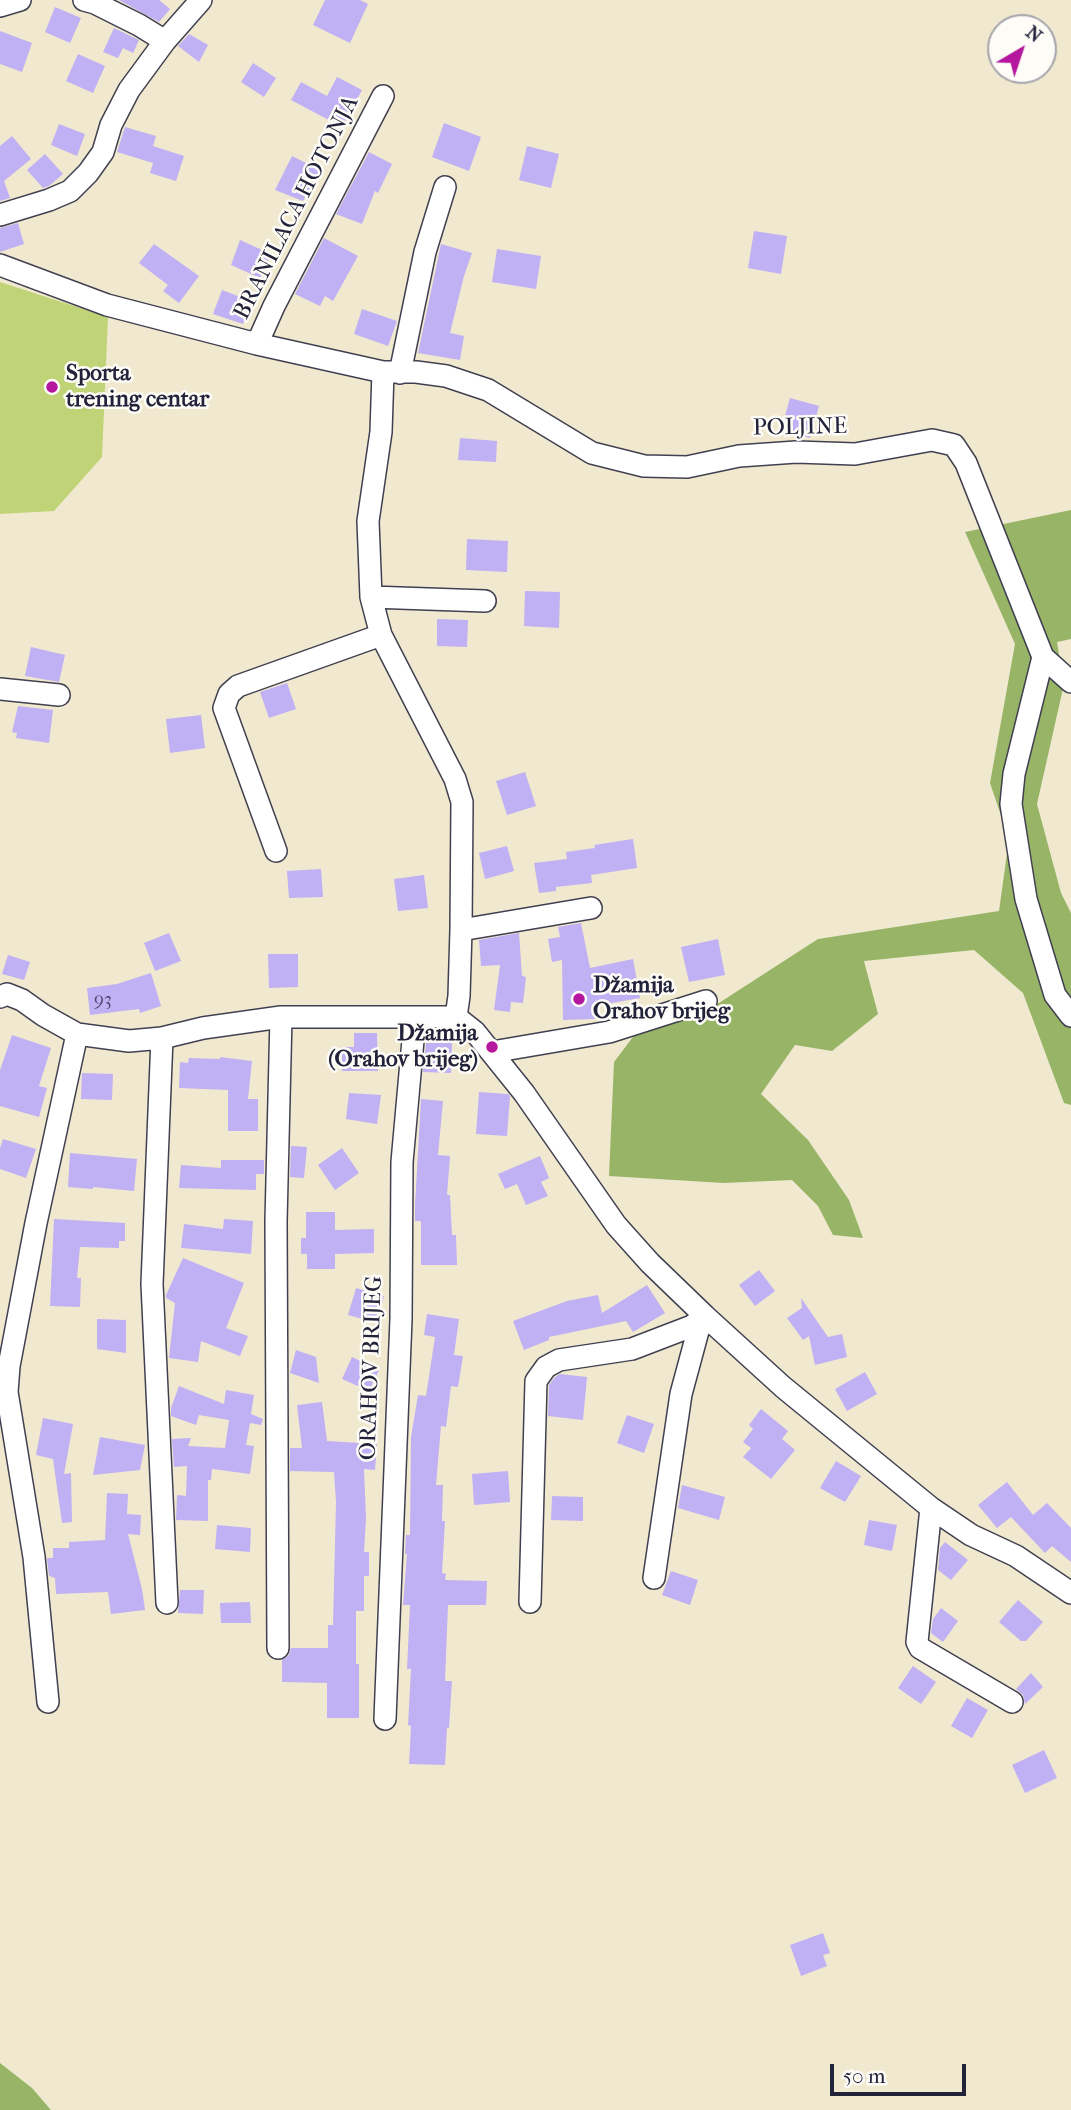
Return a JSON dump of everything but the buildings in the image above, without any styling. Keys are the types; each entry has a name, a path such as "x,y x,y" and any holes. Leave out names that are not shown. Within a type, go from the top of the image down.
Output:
{"street":[{"path":"0,6 20,0"},
{"path":"85,0 165,41"},
{"path":"0,215 70,191 88,173 103,152 111,125 130,90 165,41 201,0"},
{"name":"BRANILACA HOTONJA","path":"257,344 383,96"},
{"path":"445,187 391,372 368,521 371,597 381,635 455,779 462,802 461,930 456,1017"},
{"name":"BRANILACA HOTONJA","path":"0,265 107,305 257,344 391,372"},
{"name":"POLJINE","path":"391,372 446,376 488,390 592,453 644,466 688,467 739,456 796,452 855,454 932,440 954,445 966,463 1043,657 1071,682"},
{"path":"371,597 485,601"},
{"path":"276,851 224,709 229,694 239,686 381,635"},
{"path":"1043,657 1014,774 1011,804 1027,899 1055,995 1071,1016"},
{"path":"0,689 59,695"},
{"path":"461,930 591,908"},
{"path":"0,997 7,994 22,1000 77,1034 129,1041 162,1038 203,1028 281,1017 456,1017 475,1032 524,1093 616,1226 650,1263 783,1388 931,1508 971,1535 1016,1556 1071,1592"},
{"path":"492,1052 610,1032 706,1001"},
{"path":"278,1648 276,1221 281,1017"},
{"name":"ORAHOV BRIJEG","path":"385,1719 401,1319 402,1162 415,1018"},
{"path":"48,1702 34,1557 7,1392 9,1366 36,1223 77,1034"},
{"path":"162,1038 152,1284 167,1603"},
{"path":"654,1578 681,1394 705,1315"},
{"path":"530,1602 536,1381 546,1367 559,1360 632,1349 692,1326 705,1315"},
{"path":"931,1508 917,1642 920,1648 1012,1702"}],"green space":[{"name":"Sporta trening centar","path":"0,282 108,317 102,457 54,511 0,514"},
{"path":"1071,510 1071,639 1057,642 1064,684 1037,804 1061,893 1071,913 1071,1105 1064,1103 1023,993 974,950 864,961 878,1014 832,1051 795,1045 761,1094 808,1140 849,1200 863,1238 833,1235 818,1206 792,1180 723,1183 609,1176 614,1062 642,1025 705,1012 818,939 999,911 1009,839 990,783 1015,644 965,532"},
{"path":"0,2063 32,2088 51,2110 0,2110"}],"place":[{"name":"Sporta trening centar","path":"52,387"},
{"name":"Džamija Orahov brijeg","path":"579,999"},
{"name":"Džamija (Orahov brijeg)","path":"492,1047"}]}
